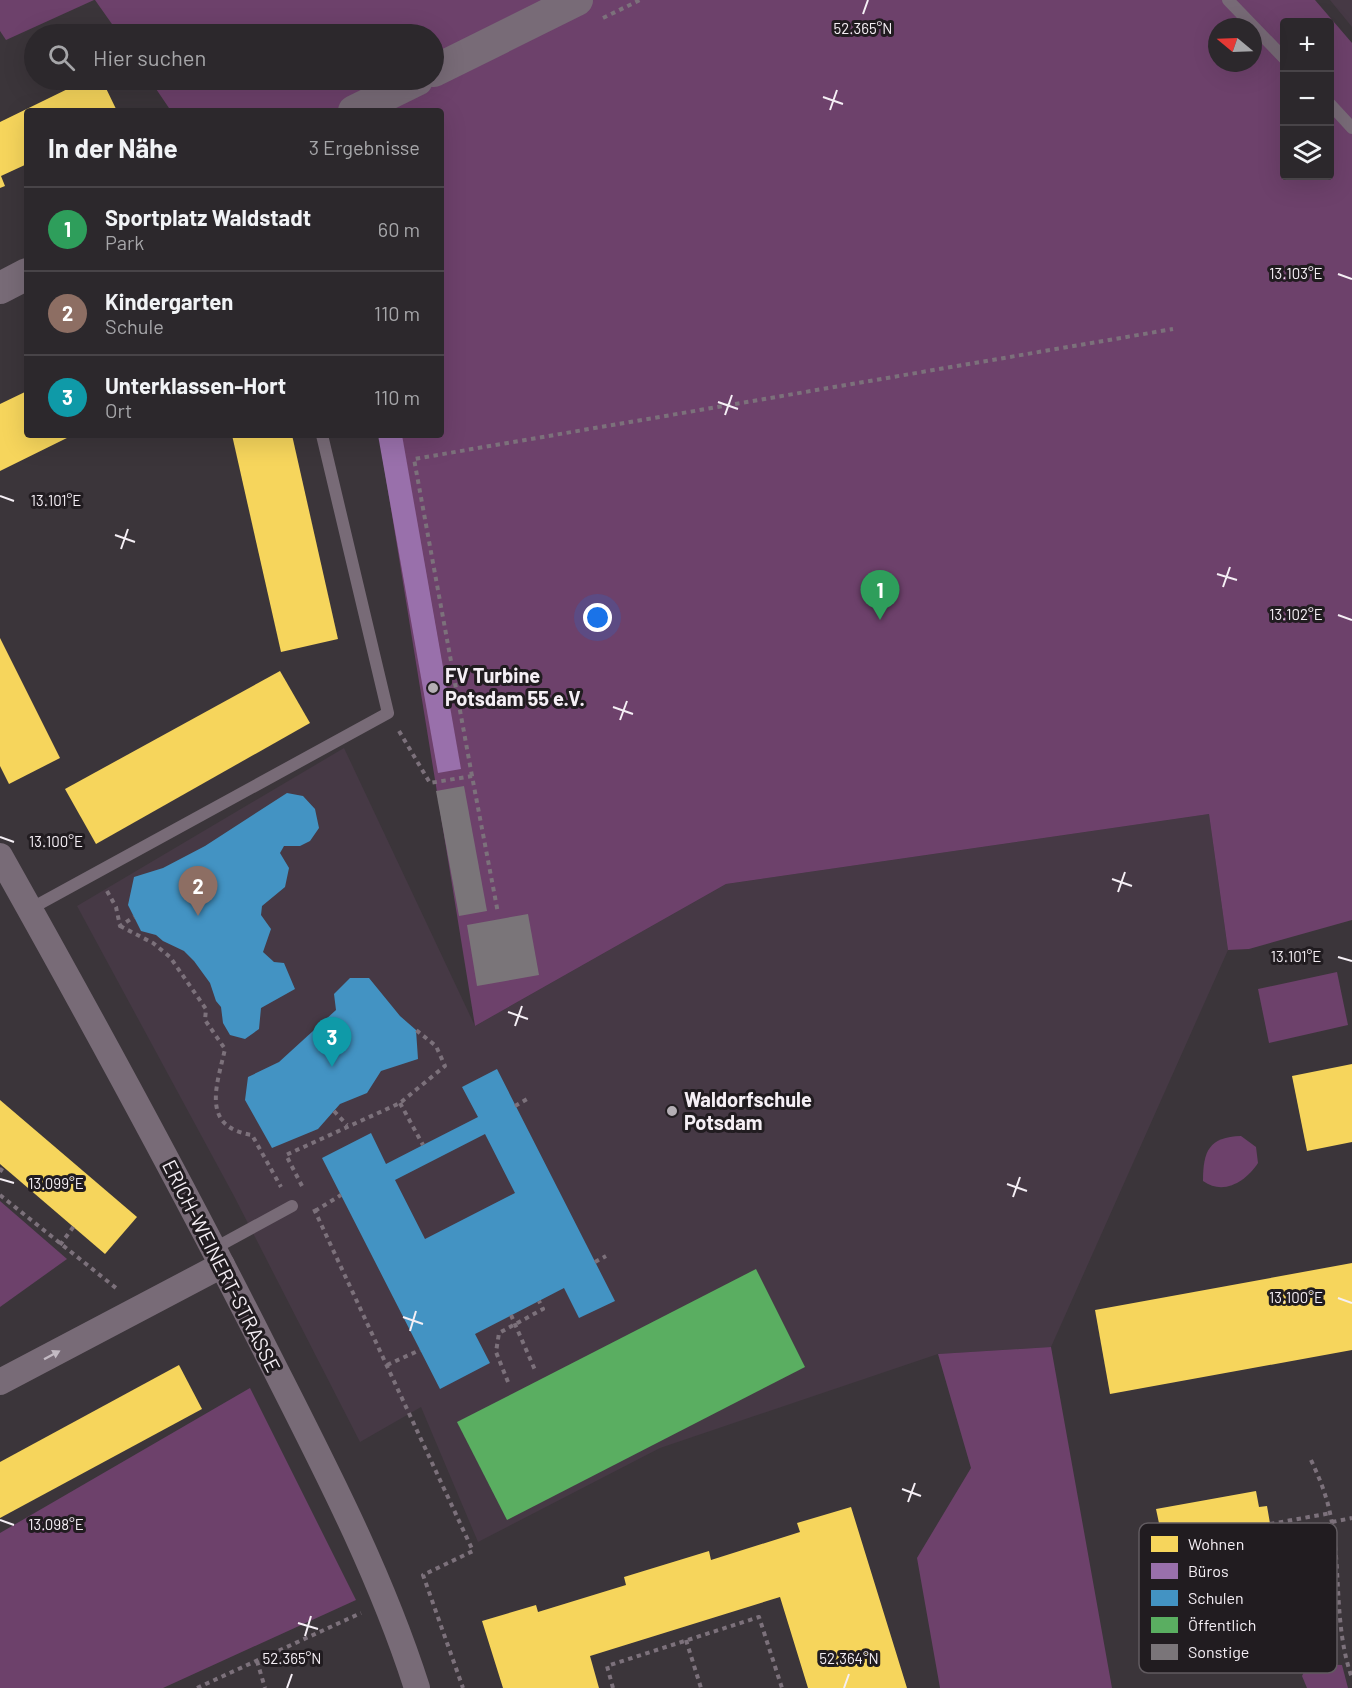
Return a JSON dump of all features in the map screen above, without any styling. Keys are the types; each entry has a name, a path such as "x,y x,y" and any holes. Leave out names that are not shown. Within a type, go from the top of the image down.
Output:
{"street":[{"path":"444,66 577,0"},
{"path":"360,108 397,90"},
{"path":"0,288 24,276"},
{"name":"ERICH-WEINERT-STRASSE","path":"0,856 218,1256 327,1471 397,1627 417,1688"},
{"path":"0,1383 141,1307 218,1256"}],"lane":[{"path":"1228,0 1280,54"},
{"path":"1334,110 1352,128"},
{"path":"30,909 388,713 323,438"},
{"path":"218,1256 292,1206"}],"path":[{"path":"498,913 414,459 1173,329"},
{"path":"388,713 430,783 472,776"},
{"path":"97,872 116,907 120,926"},
{"path":"120,926 134,917"},
{"path":"120,926 153,943 170,957 206,1009 204,1020 225,1049 214,1089 219,1117 234,1132 252,1135 292,1206 308,1197"},
{"path":"416,1030 436,1046 445,1066 400,1103 347,1125 286,1155 315,1211 473,1551 423,1575 463,1688"},
{"path":"516,1106 529,1098"},
{"path":"400,1103 423,1145"},
{"path":"334,1111 347,1125"},
{"path":"0,1172 3,1167"},
{"path":"0,1195 60,1245 141,1307"},
{"path":"315,1211 341,1195"},
{"path":"60,1245 74,1227"},
{"path":"595,1262 606,1256"},
{"path":"508,1383 496,1352 499,1333 543,1309 539,1301"},
{"path":"511,1315 535,1370"},
{"path":"387,1365 420,1350"},
{"path":"1311,1460 1323,1486 1332,1522 1352,1518"},
{"path":"1275,1523 1330,1513"},
{"path":"1337,1582 1343,1654 1352,1678"},
{"path":"197,1688 386,1601"},
{"path":"614,1688 607,1666 759,1617 782,1688"},
{"path":"686,1640 700,1688"},
{"path":"257,1661 265,1688"}],"shaded area":[{"path":"0,0 94,0 41,24 24,24 24,32 6,40 0,31"},
{"path":"95,0 1315,0 1330,18 1280,18 1280,180 1334,180 1334,22 1352,43 1352,920 1249,949 1228,950 1209,814 726,884 475,1026 379,438 444,438 444,108 169,108 157,90 444,90 444,24 112,24"},
{"path":"1330,0 1352,0 1352,27"},
{"name":"Waldorfschule Potsdam","path":"344,748 475,1026 726,884 1209,814 1228,950 1051,1347 938,1354 660,1448 478,1542 421,1407 360,1442 234,1196 77,906"},
{"path":"1337,972 1348,1025 1269,1043 1258,989"},
{"path":"1241,1136 1256,1147 1258,1163 1253,1170 1241,1181 1226,1187 1211,1185 1203,1181 1204,1161 1210,1148 1222,1139"},
{"path":"0,1201 67,1259 0,1307"},
{"path":"1051,1347 1112,1688 940,1688 917,1558 971,1468 938,1354"},
{"path":"250,1388 356,1600 163,1688 0,1688 0,1533"},
{"path":"1337,1665 1342,1665 1348,1688 1307,1688 1302,1676 1304,1673 1337,1673"}],"building: Wohnen":[{"path":"66,90 107,90 116,108 29,108"},
{"path":"24,110 24,165 1,176 5,186 0,188 0,122"},
{"path":"24,392 24,438 67,438 0,471 0,404"},
{"path":"233,438 293,438 338,639 281,652"},
{"path":"0,638 60,758 9,784 0,766"},
{"path":"280,671 310,723 96,844 65,789"},
{"path":"1352,1064 1352,1142 1307,1151 1292,1076"},
{"path":"0,1100 137,1217 105,1254 0,1164"},
{"path":"1352,1263 1352,1350 1110,1394 1095,1310"},
{"path":"179,1365 202,1409 0,1518 0,1462"},
{"path":"1256,1491 1259,1507 1267,1506 1270,1523 1159,1523 1156,1509"},
{"path":"851,1507 907,1688 808,1688 780,1597 590,1656 599,1688 503,1688 482,1621 536,1605 538,1612 626,1585 624,1577 709,1551 711,1560 800,1532 797,1523"}],"building: Büros":[{"path":"379,438 403,438 461,769 438,773"}],"building: Schulen":[{"path":"287,793 303,796 315,809 319,828 310,841 300,846 284,846 280,853 289,868 285,887 262,906 261,915 271,929 263,952 274,962 284,963 295,989 261,1008 259,1029 245,1039 230,1035 223,1023 221,1007 216,1001 210,983 194,961 184,951 156,935 141,931 128,905 134,877 163,868 205,846"},
{"path":"350,978 369,978 400,1016 416,1030 418,1059 381,1071 367,1093 340,1104 318,1129 272,1148 245,1100 248,1077 279,1062 336,1010 334,994"},
{"path":"497,1069 615,1301 579,1318 564,1288 475,1334 490,1363 440,1389 322,1158 371,1133 386,1164 478,1117 462,1087","holes":["485,1134 515,1193 425,1239 395,1180"]}],"building: Öffentlich":[{"path":"756,1269 805,1367 507,1520 457,1422"}],"building: Sonstige":[{"path":"464,786 487,911 459,916 436,791"},
{"path":"528,914 539,975 477,986 467,925"}],"place":[{"name":"Sportplatz Waldstadt","path":"880,620"},
{"name":"FV Turbine Potsdam 55 e.V.","path":"433,688"},
{"name":"Kindergarten","path":"198,916"},
{"name":"Unterklassen-Hort","path":"332,1067"},
{"name":"Waldorfschule Potsdam","path":"672,1111"}]}
